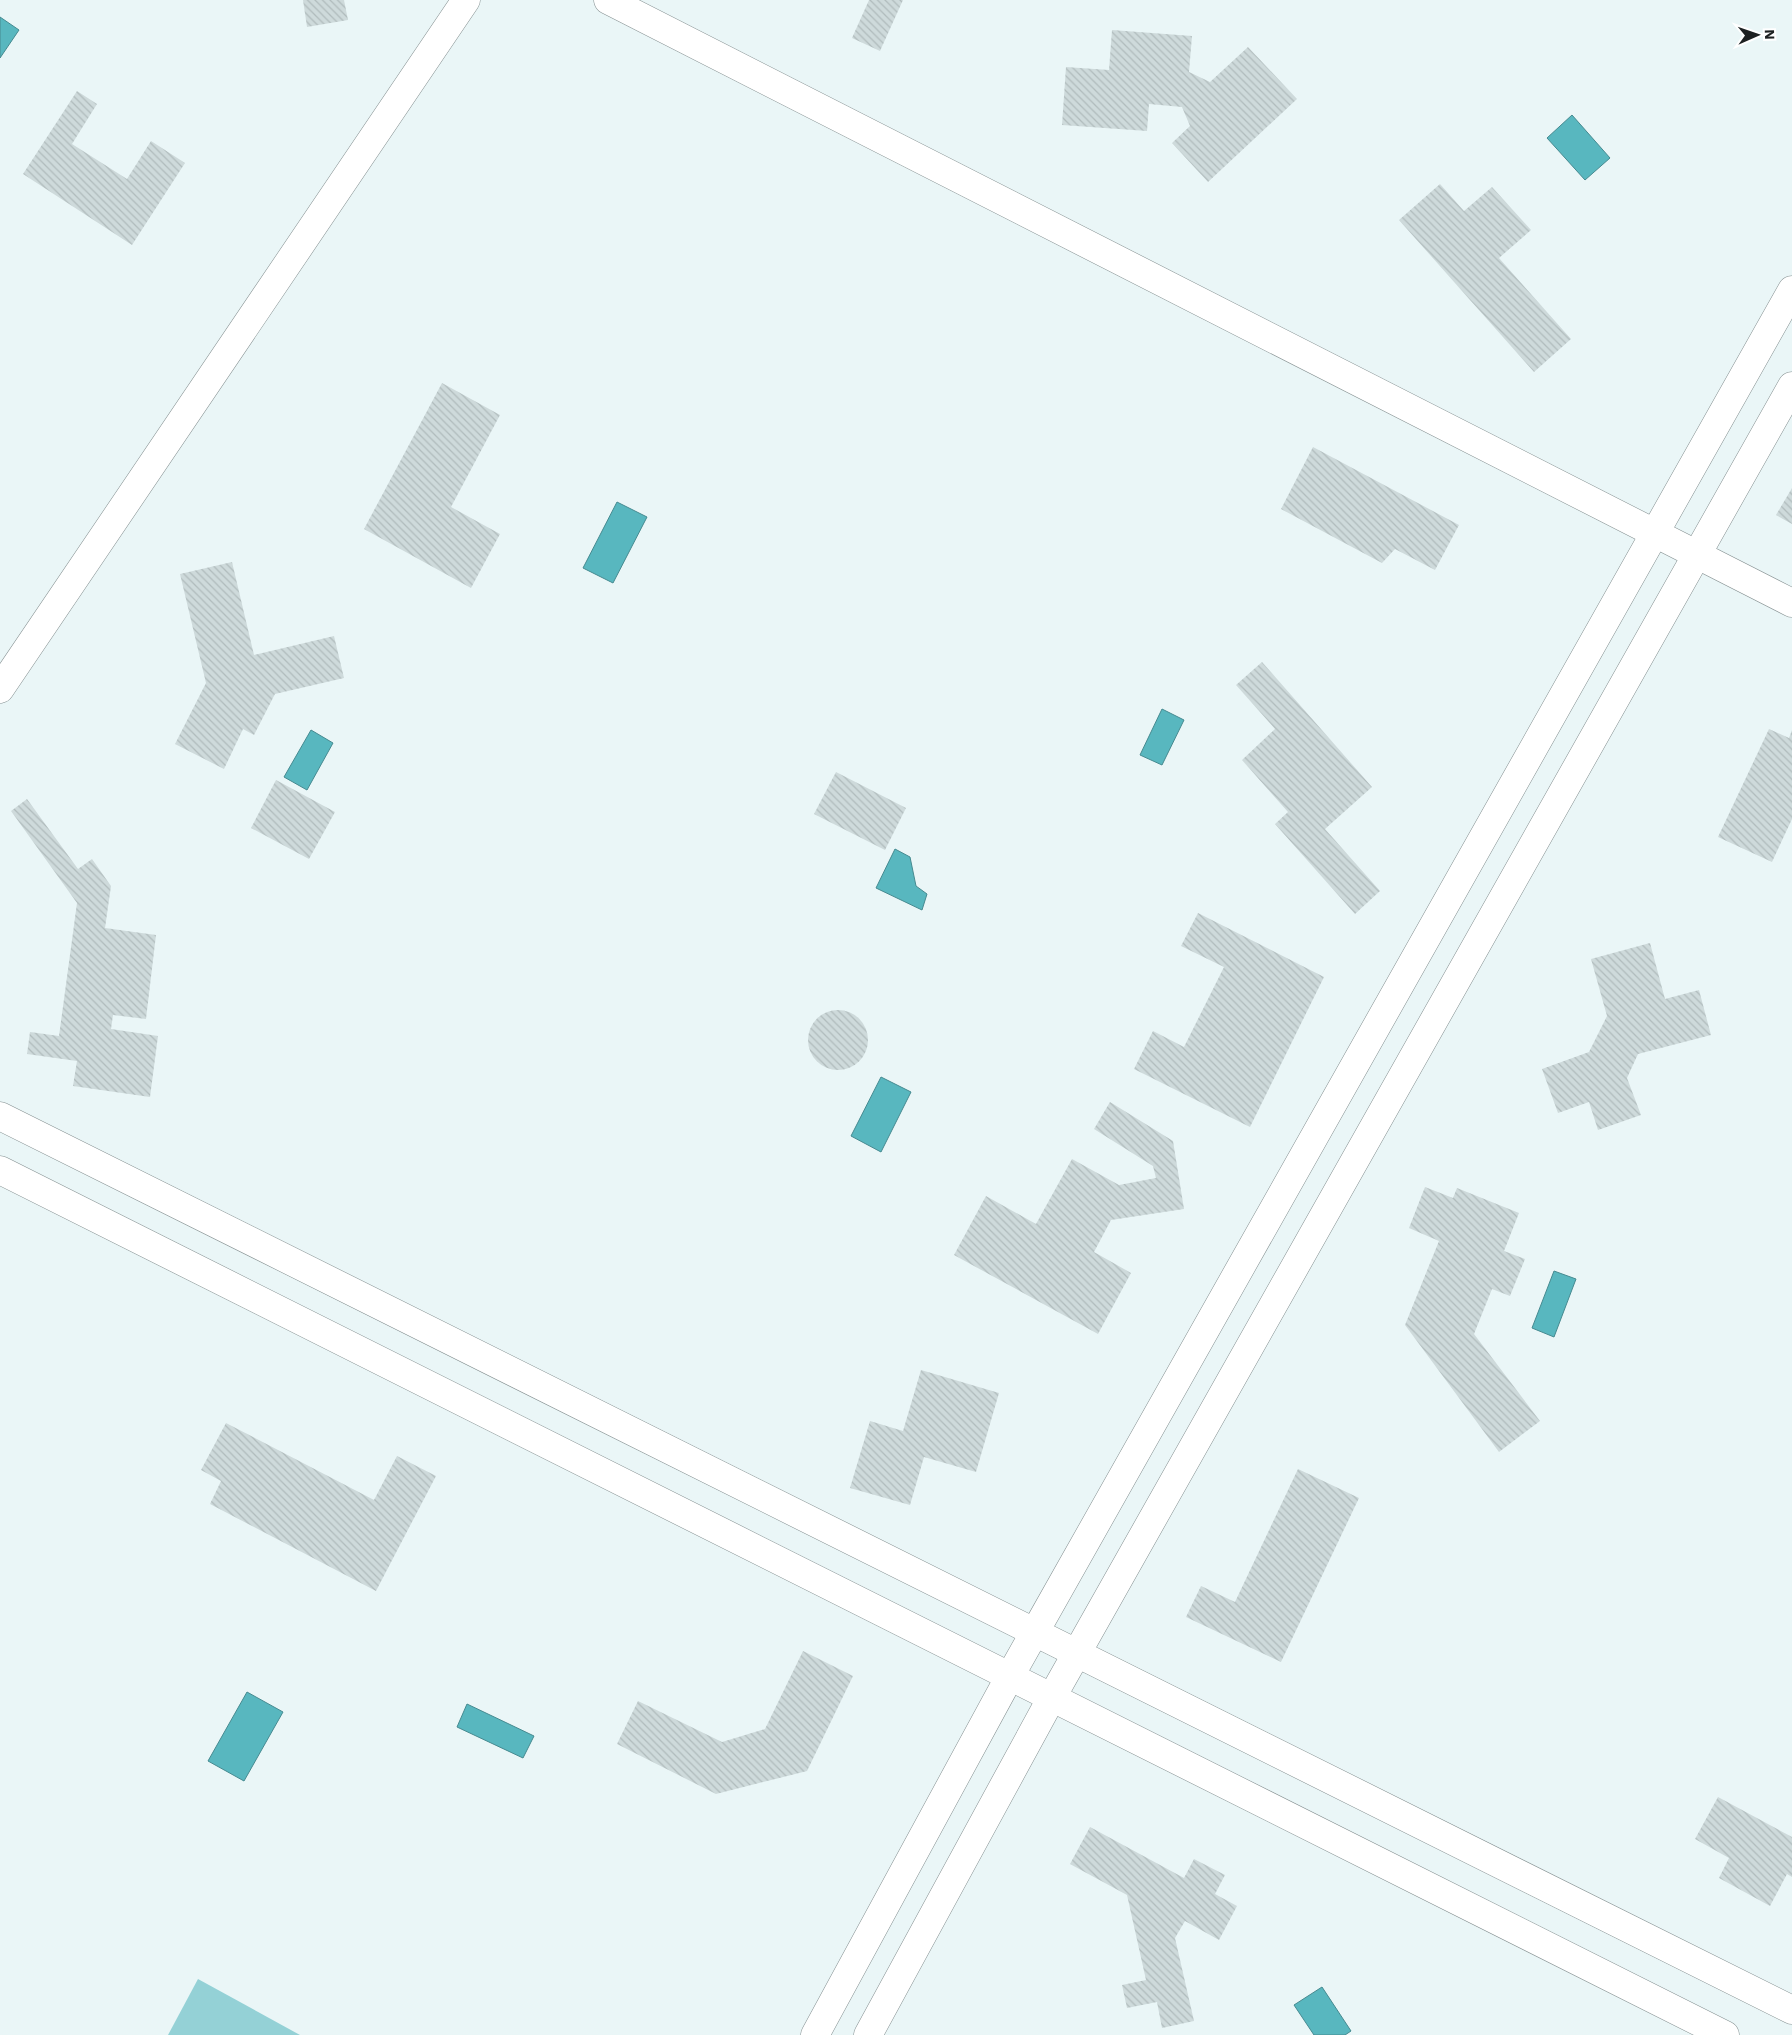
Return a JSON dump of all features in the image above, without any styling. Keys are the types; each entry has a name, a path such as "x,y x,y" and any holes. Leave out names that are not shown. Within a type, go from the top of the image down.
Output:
{"street":[{"path":"0,689 466,0"},
{"path":"608,0 1792,604"},
{"path":"815,2035 1010,1676 1792,290"},
{"path":"868,2035 1052,1697 1792,386"},
{"path":"0,1116 1036,1630 1792,2010"},
{"path":"0,1170 1725,2035"}],"shaded area":[{"path":"0,17 19,30 0,58"},
{"path":"1572,115 1610,158 1585,180 1547,138"},
{"path":"617,502 647,517 613,583 583,568"},
{"path":"1162,709 1184,720 1162,765 1140,755"},
{"path":"311,730 333,743 307,790 284,777"},
{"path":"895,849 910,857 916,886 927,894 922,910 876,888"},
{"path":"881,1077 911,1092 881,1152 851,1136"},
{"path":"1554,1271 1576,1279 1554,1337 1532,1328"},
{"path":"247,1692 283,1712 244,1781 208,1761"},
{"path":"467,1704 534,1736 523,1758 457,1727"},
{"path":"198,1979 300,2035 168,2035"},
{"path":"1322,1987 1351,2031 1345,2035 1314,2035 1294,2005"}],"building":[{"path":"303,0 344,0 348,20 307,27"},
{"path":"869,0 903,0 880,51 852,38"},
{"path":"1112,30 1192,36 1189,72 1210,82 1248,47 1297,99 1208,182 1172,143 1190,126 1182,107 1149,104 1147,131 1062,125 1066,67 1109,70"},
{"path":"77,91 97,104 72,144 127,179 151,141 185,163 132,245 23,174"},
{"path":"1440,184 1464,211 1492,187 1531,230 1499,258 1571,339 1534,372 1399,220"},
{"path":"442,383 500,415 451,507 500,534 471,588 364,529"},
{"path":"1313,447 1459,525 1435,570 1395,549 1382,563 1281,509"},
{"path":"1792,488 1792,524 1776,515"},
{"path":"232,562 254,655 334,636 344,678 275,694 254,735 243,729 224,769 175,744 206,683 180,574"},
{"path":"1262,662 1372,787 1325,829 1380,891 1355,914 1275,824 1288,812 1242,760 1275,729 1236,685"},
{"path":"1769,729 1789,738 1792,730 1792,819 1772,862 1718,837"},
{"path":"836,772 906,808 885,850 814,814"},
{"path":"276,780 335,812 309,859 251,828"},
{"path":"27,799 78,869 92,859 111,886 105,928 156,935 146,1019 113,1015 111,1029 158,1036 150,1097 73,1086 77,1061 27,1054 30,1032 59,1036 77,903 11,811"},
{"path":"1198,913 1324,977 1250,1127 1134,1069 1153,1031 1184,1047 1224,967 1181,946"},
{"path":"1650,943 1665,999 1699,990 1711,1035 1638,1054 1627,1078 1641,1115 1598,1130 1589,1102 1558,1113 1542,1069 1589,1052 1607,1016 1591,959"},
{"path":"838,1010 855,1015 863,1023 868,1040 863,1057 855,1065 838,1070 821,1065 813,1057 808,1040 813,1023 821,1015"},
{"path":"1110,1102 1173,1141 1184,1209 1111,1220 1094,1252 1131,1273 1098,1334 954,1255 986,1196 1036,1224 1072,1159 1119,1185 1156,1178 1153,1166 1094,1129"},
{"path":"1425,1187 1453,1198 1457,1188 1519,1213 1504,1251 1525,1259 1510,1296 1492,1289 1474,1334 1540,1421 1499,1452 1405,1325 1439,1241 1409,1228"},
{"path":"921,1370 999,1393 976,1472 924,1457 910,1505 850,1488 870,1421 903,1431"},
{"path":"226,1423 374,1500 397,1456 436,1476 376,1591 210,1504 221,1481 201,1470"},
{"path":"1298,1469 1359,1498 1281,1662 1186,1617 1201,1586 1235,1602"},
{"path":"803,1651 853,1676 807,1771 716,1794 617,1744 638,1701 722,1742 765,1729"},
{"path":"1718,1797 1792,1837 1792,1877 1787,1874 1770,1906 1719,1878 1729,1858 1695,1839"},
{"path":"1090,1827 1184,1878 1194,1859 1225,1875 1215,1894 1237,1906 1219,1940 1185,1921 1175,1938 1194,2021 1162,2028 1157,2002 1127,2008 1122,1985 1146,1980 1127,1895 1070,1864"}]}
